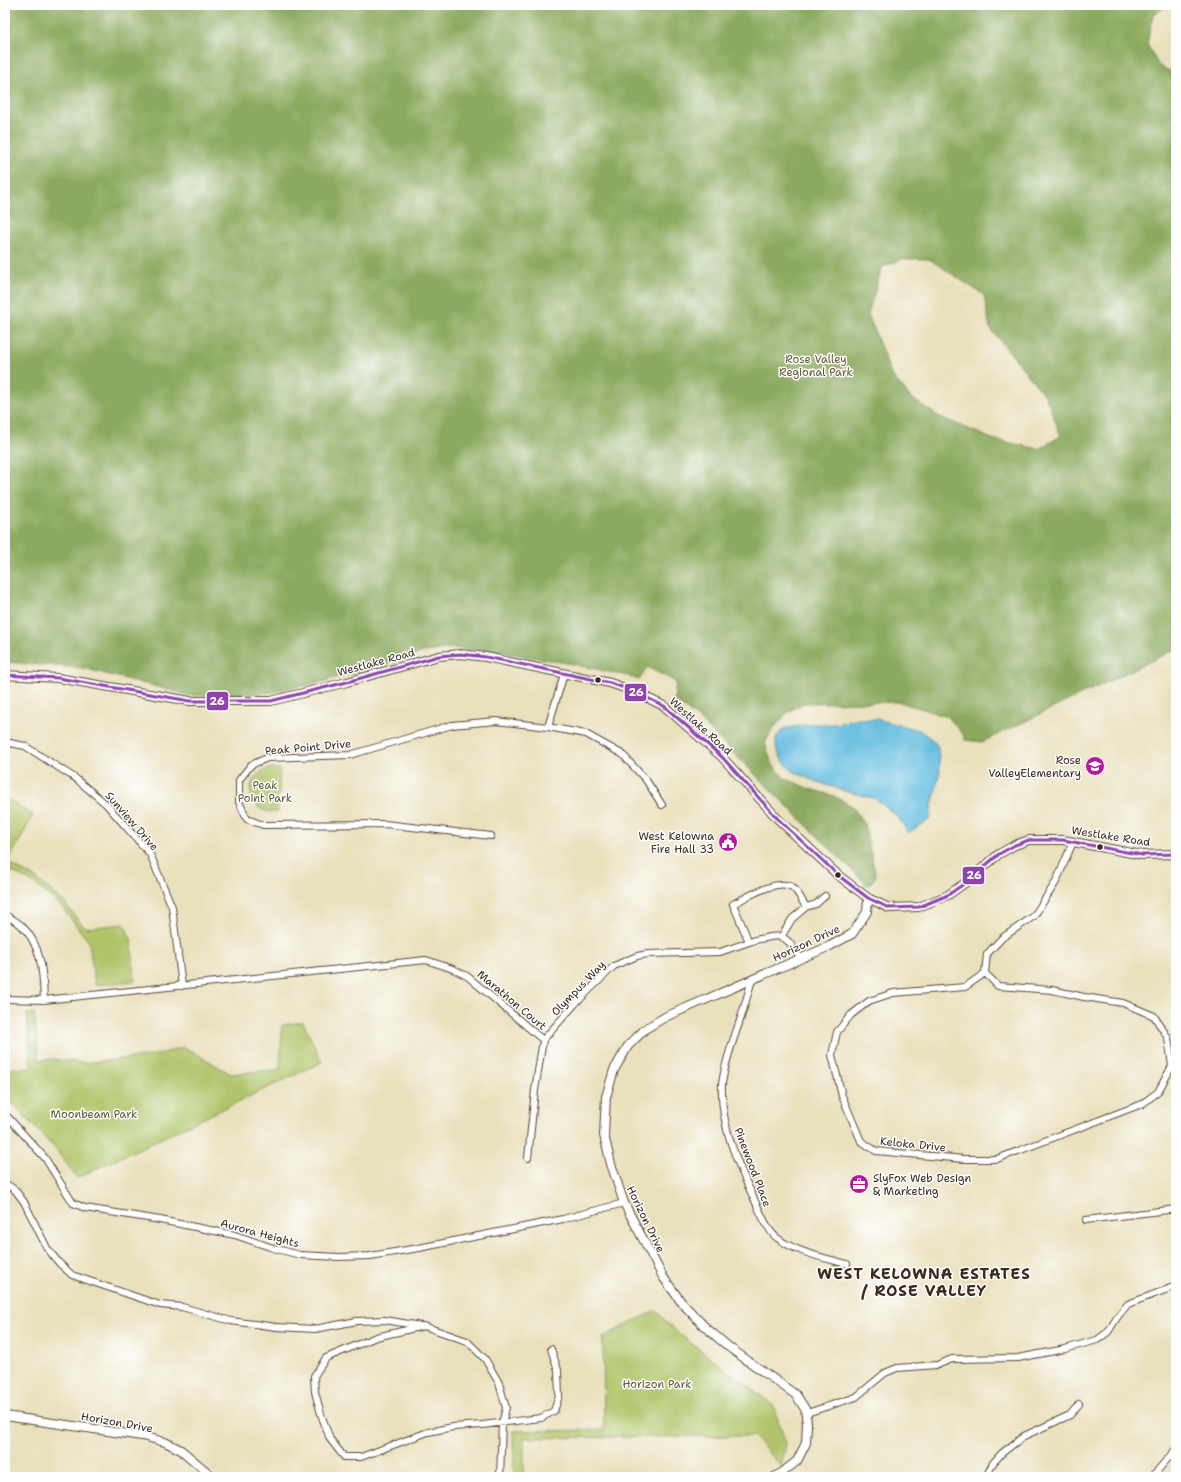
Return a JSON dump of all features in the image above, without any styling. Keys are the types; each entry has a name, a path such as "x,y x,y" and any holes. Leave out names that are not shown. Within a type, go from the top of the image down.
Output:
{"street":[{"name":"Westlake Road","path":"5,675 58,678 190,701 271,700 347,682 440,656 460,654 486,657 610,683 654,700 664,706 722,757 777,818 839,876 868,898 889,908 919,907 948,894 965,883 999,854 1015,845 1030,840 1063,840 1142,855 1176,854"},
{"path":"548,727 564,674"},
{"name":"Peak Point Drive","path":"491,836 385,824 263,825 247,819 239,802 239,780 251,765 267,758 350,755 452,725 496,721 548,727 586,734 622,754 646,780 662,805"},
{"name":"Sunview Drive","path":"5,742 25,746 75,778 106,804 150,854 172,907 182,986"},
{"path":"985,973 988,954 1002,938 1034,916 1056,882 1073,842"},
{"path":"749,942 733,904 771,886 784,884 793,887 806,907"},
{"path":"801,959 789,942 782,937 792,919 806,907 816,904 825,896"},
{"name":"Horizon Drive","path":"774,1477 797,1461 806,1443 808,1423 806,1413 796,1395 730,1348 704,1326 682,1303 663,1277 624,1203 611,1164 604,1135 606,1097 614,1070 628,1046 645,1029 665,1017 801,959 852,934 867,912 868,898"},
{"path":"5,915 20,925 33,942 39,954 43,972 44,1000"},
{"name":"Olympus Way","path":"543,1040 575,1004 610,970 620,963 637,956 648,954 720,952 749,942 770,937 782,937"},
{"name":"Marathon Court","path":"182,986 426,960 454,969 467,976 543,1040"},
{"name":"Keloka Drive","path":"985,973 998,986 1052,990 1123,1003 1154,1016 1168,1038 1172,1066 1158,1092 1142,1104 997,1159 964,1159 876,1152 861,1141 842,1096 832,1055 837,1032 851,1015 869,1001 893,994 965,987 985,973"},
{"name":"Pinewood Place","path":"752,980 726,1060 722,1085 724,1113 731,1144 762,1217 776,1237 792,1246 821,1257 847,1264"},
{"path":"5,999 44,1000 182,986"},
{"path":"528,1158 535,1090 543,1040"},
{"name":"Aurora Heights","path":"5,1114 45,1158 73,1204 86,1208 160,1220 235,1235 273,1248 300,1255 338,1257 377,1255 563,1219 624,1203"},
{"path":"5,1183 15,1190 24,1202 47,1248 59,1263 72,1275 160,1305 182,1307 231,1321 277,1327 315,1329 357,1321 385,1320 424,1326 467,1341 485,1359 499,1383 506,1408 502,1423 500,1477"},
{"path":"1086,1220 1176,1208"},
{"path":"806,1413 856,1397 885,1373 897,1368 937,1365 952,1359 1018,1358 1097,1340 1108,1332 1128,1304 1176,1286"},
{"path":"424,1326 376,1337 326,1358 314,1376 321,1414 330,1439 344,1456 361,1457 428,1432 453,1427 540,1418 554,1411 559,1396 558,1370 551,1349"},
{"path":"986,1477 993,1463 1002,1453 1024,1436 1070,1415 1079,1404"},
{"name":"Horizon Drive","path":"5,1416 142,1436 157,1440 181,1450 213,1477"},
{"path":"1152,1477 1176,1449"}],"green space":[{"name":"Rose Valley Regional Park","path":"5,5 1168,5 1153,15 1147,44 1159,66 1176,74 1176,649 982,742 965,740 963,734 948,717 900,702 803,703 787,713 773,729 765,743 771,762 784,778 810,789 834,796 852,806 864,824 876,876 868,886 697,717 674,700 676,682 647,667 639,680 628,676 573,664 501,652 452,648 423,652 401,660 325,681 275,692 229,696 188,695 83,668 5,662","holes":["903,259 929,259 984,295 990,328 1046,397 1061,436 1039,449 992,439 938,416 911,398 891,374 868,314 882,267"]},
{"name":"Peak Point Park","path":"272,768 280,769 278,812 265,811 258,807 253,801 251,794 253,781 264,770"},
{"path":"5,798 33,815 8,863 37,879 63,901 85,928 124,924 131,939 135,981 95,985 89,942 60,905 35,884 5,868"},
{"name":"Moonbeam Park","path":"34,1013 39,1060 53,1059 83,1063 152,1056 184,1047 231,1074 280,1069 282,1025 303,1022 322,1062 77,1178 57,1151 5,1095 5,1069 31,1068 27,1014"},
{"name":"Horizon Park","path":"656,1310 667,1323 687,1340 773,1405 786,1444 781,1467 754,1436 524,1438 524,1477 516,1477 514,1474 513,1431 604,1430 603,1337"}],"water":[{"path":"854,719 876,719 919,730 933,740 938,747 940,772 931,810 931,816 929,820 908,833 898,817 876,799 844,791 809,779 791,770 782,760 776,748 776,737 783,729 811,724 835,724"}],"transit line":[{"name":"26","path":"5,675 58,678 190,701 271,701 347,682 439,656 460,654 486,657 610,683 633,691 664,706 722,757 777,818 839,876 868,898 889,908 919,907 948,895 965,883 999,854 1015,845 1029,840 1063,840 1142,855 1176,854"}],"place":[{"name":"Rose ValleyElementary","path":"1095,766"},
{"name":"West Kelowna Fire Hall 33","path":"728,842"},
{"name":"SlyFox Web Design & Marketing","path":"859,1184"}],"district":[{"name":"WEST KELOWNA ESTATES / ROSE VALLEY","path":"924,1282"}]}
